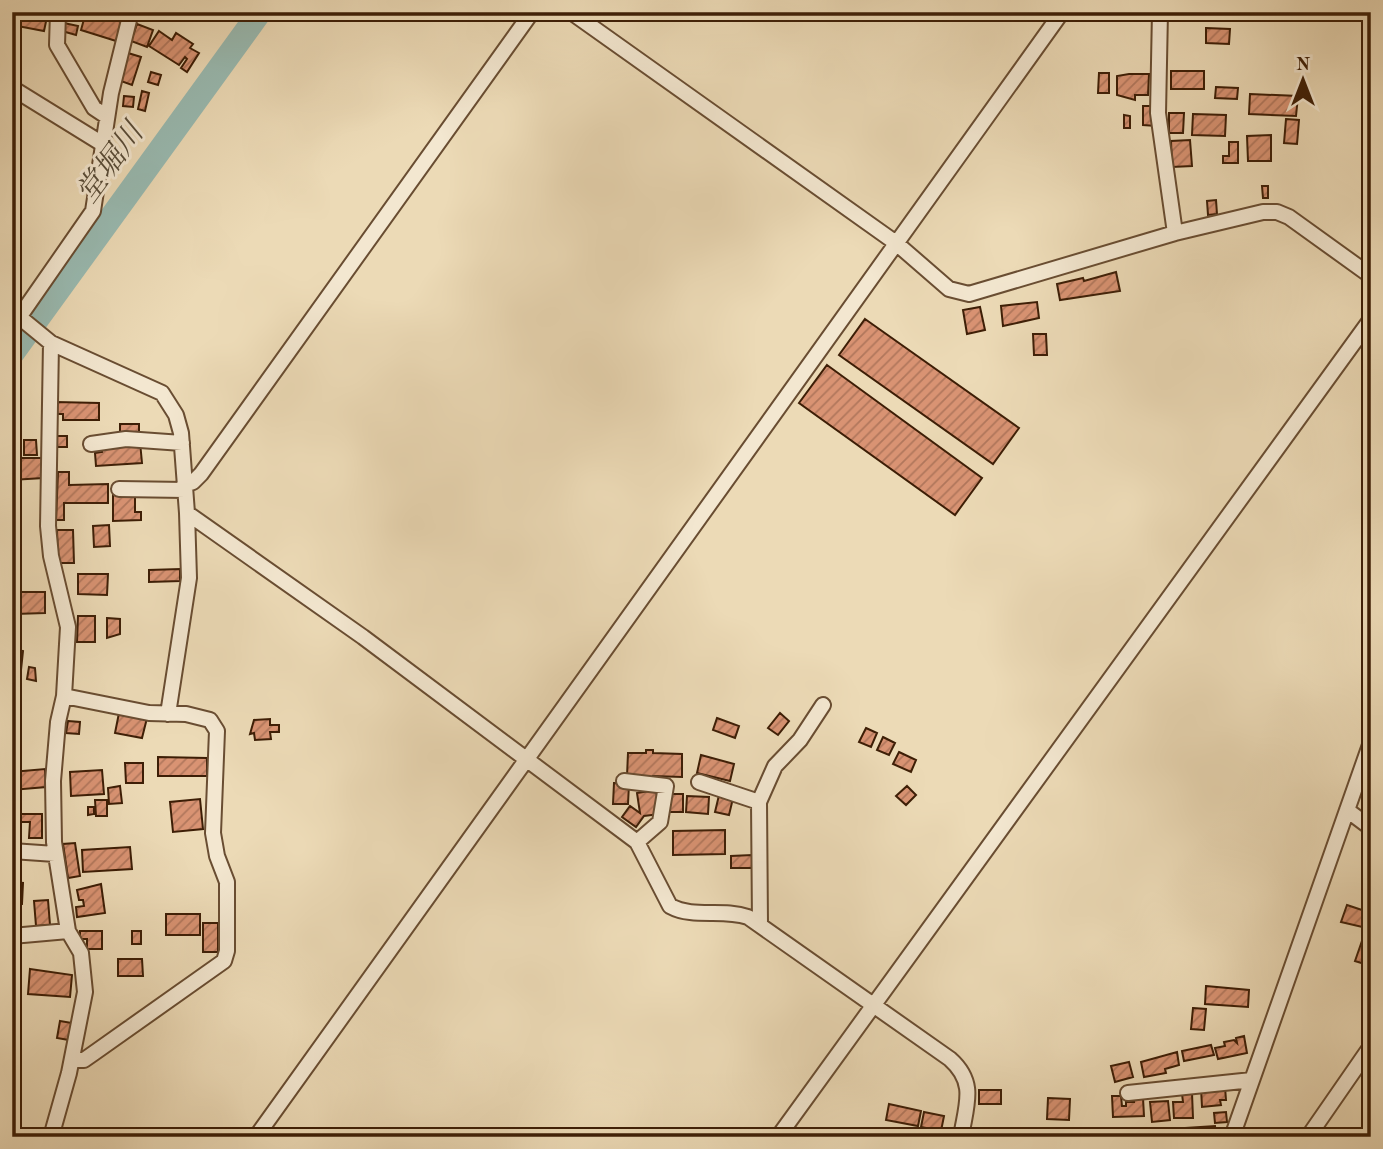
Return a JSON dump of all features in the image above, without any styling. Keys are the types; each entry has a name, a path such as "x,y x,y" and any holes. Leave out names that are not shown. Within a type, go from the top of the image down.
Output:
{"street":[{"path":"58,12 57,45 94,108 106,116"},
{"path":"131,12 106,116 93,211 16,314 51,342 162,393 176,415 182,443 189,578 168,714"},
{"path":"119,489 185,487 201,474 532,12"},
{"path":"571,12 896,243 949,289 969,294 1175,233 1263,212 1278,212 1371,276"},
{"path":"256,1137 1062,12"},
{"path":"1160,12 1158,113 1175,233"},
{"path":"12,88 102,143"},
{"path":"778,1137 1371,319"},
{"path":"51,342 48,526 51,556 68,627 64,696 58,722 53,781 55,854 68,931 81,953 85,983 82,1019 51,1137"},
{"path":"92,444 125,439 182,443"},
{"path":"187,513 363,637 637,842 670,906 694,913 740,914 760,924 964,1072 968,1092 961,1137"},
{"path":"64,696 210,720 217,731 212,833 227,881 226,955 218,967 84,1060 72,1060"},
{"path":"760,924 762,905 757,817 759,802 775,765 800,740 823,705"},
{"path":"1232,1137 1371,742"},
{"path":"624,781 666,786 660,822 637,842"},
{"path":"699,782 759,802"},
{"path":"1347,810 1371,828"},
{"path":"12,851 55,854"},
{"path":"12,936 68,931"},
{"path":"1308,1137 1371,1046"},
{"path":"1128,1093 1252,1080"}],"building":[{"path":"12,12 48,12 44,31 12,25"},
{"path":"86,12 122,22 116,41 81,30"},
{"path":"64,23 78,26 76,35 62,31"},
{"path":"137,24 153,30 147,47 131,41"},
{"path":"1206,28 1230,29 1229,44 1206,43"},
{"path":"159,31 172,40 176,33 193,44 190,48 199,53 187,72 181,68 187,59 185,57 179,65 149,46"},
{"path":"128,53 141,57 132,85 118,80"},
{"path":"1171,71 1204,71 1204,89 1171,89"},
{"path":"151,72 161,75 158,85 148,82"},
{"path":"1099,73 1109,73 1109,93 1098,93"},
{"path":"1149,74 1148,95 1135,95 1135,100 1117,95 1117,76"},
{"path":"1216,87 1238,88 1237,99 1215,98"},
{"path":"142,91 149,93 145,111 138,109"},
{"path":"1250,94 1298,96 1296,116 1249,114"},
{"path":"124,96 134,97 133,107 123,106"},
{"path":"1143,106 1156,106 1156,126 1143,125"},
{"path":"1169,113 1184,113 1183,133 1169,133"},
{"path":"1193,114 1226,115 1225,136 1192,135"},
{"path":"1124,115 1130,116 1130,128 1124,128"},
{"path":"1286,119 1299,120 1297,144 1284,143"},
{"path":"1271,135 1271,161 1248,161 1247,136"},
{"path":"1190,140 1192,166 1172,167 1171,141"},
{"path":"1229,142 1238,142 1238,163 1223,163 1223,156 1229,156"},
{"path":"1262,186 1268,186 1268,198 1263,198"},
{"path":"1216,200 1217,214 1208,215 1207,201"},
{"path":"1116,272 1120,291 1060,300 1057,284 1083,278 1084,281"},
{"path":"1037,302 1039,318 1003,326 1001,306"},
{"path":"980,307 985,330 967,334 963,310"},
{"path":"865,319 1019,428 993,464 839,355"},
{"path":"1033,334 1046,334 1047,355 1034,355"},
{"path":"827,365 982,478 955,515 799,403"},
{"path":"56,402 99,403 99,420 63,420 63,414 56,414"},
{"path":"12,418 20,418 20,441 12,441"},
{"path":"120,424 139,424 139,432 120,432"},
{"path":"57,436 67,436 67,447 56,447"},
{"path":"24,440 36,440 37,455 24,455"},
{"path":"140,442 142,463 96,466 95,453 102,452 101,446"},
{"path":"12,458 42,458 43,478 12,480"},
{"path":"58,472 69,472 69,485 108,484 108,503 64,503 64,520 56,520"},
{"path":"135,491 135,512 141,512 141,520 113,521 113,492"},
{"path":"109,525 110,546 94,547 93,526"},
{"path":"57,530 73,530 74,563 58,563"},
{"path":"180,569 180,581 149,582 149,570"},
{"path":"78,574 108,574 107,595 78,594"},
{"path":"15,592 45,592 45,613 15,614"},
{"path":"78,616 95,616 95,642 77,642"},
{"path":"107,618 120,619 120,634 107,638"},
{"path":"12,649 23,651 21,670 12,669"},
{"path":"29,667 35,668 36,681 27,679"},
{"path":"119,713 147,718 142,738 115,733"},
{"path":"780,713 789,721 778,735 768,728"},
{"path":"717,718 739,726 735,738 713,730"},
{"path":"270,719 270,725 279,725 279,732 270,732 271,739 255,740 254,733 250,734 254,720"},
{"path":"68,721 80,722 79,734 66,733"},
{"path":"866,728 877,733 871,747 859,742"},
{"path":"883,737 895,743 889,755 877,750"},
{"path":"646,750 653,750 653,753 682,754 682,777 653,776 653,779 627,776 628,753 646,753"},
{"path":"899,752 916,760 911,772 893,764"},
{"path":"701,755 734,764 730,781 697,773"},
{"path":"158,757 207,758 207,776 158,776"},
{"path":"125,763 143,763 143,783 126,783"},
{"path":"45,769 46,787 12,790 12,772"},
{"path":"102,770 104,794 71,796 70,772"},
{"path":"614,783 629,784 628,804 613,804"},
{"path":"120,786 122,803 109,804 108,788"},
{"path":"907,786 916,795 906,805 896,796"},
{"path":"656,790 660,814 644,816 636,827 622,817 630,806 640,813 637,793"},
{"path":"720,791 734,794 729,815 715,812"},
{"path":"670,794 683,794 683,812 670,812"},
{"path":"687,796 709,797 708,814 686,812"},
{"path":"200,799 203,829 173,832 170,802"},
{"path":"95,800 107,800 107,816 96,816"},
{"path":"88,807 94,807 94,814 88,815"},
{"path":"18,814 42,814 42,838 29,838 30,822 18,822"},
{"path":"725,830 725,854 673,855 673,831"},
{"path":"75,843 80,876 68,878 63,844"},
{"path":"130,847 132,869 83,872 82,850"},
{"path":"752,855 752,868 731,868 731,856"},
{"path":"12,882 23,883 22,904 12,903"},
{"path":"101,884 105,913 77,917 76,907 84,906 83,900 79,900 77,890"},
{"path":"48,900 50,925 36,926 34,901"},
{"path":"1347,905 1371,913 1371,929 1341,922"},
{"path":"166,914 200,914 200,935 166,935"},
{"path":"203,923 218,923 218,952 203,952"},
{"path":"80,931 102,931 102,949 87,949 87,939 80,939"},
{"path":"132,931 141,931 141,944 132,944"},
{"path":"1363,938 1371,941 1371,966 1355,961"},
{"path":"12,942 21,942 20,997 12,996"},
{"path":"118,959 142,959 143,976 118,976"},
{"path":"30,969 72,975 70,997 28,994"},
{"path":"1206,986 1249,990 1248,1007 1205,1004"},
{"path":"1193,1008 1206,1009 1204,1030 1191,1029"},
{"path":"60,1021 72,1023 69,1040 57,1038"},
{"path":"1244,1036 1247,1053 1218,1059 1215,1048 1225,1046 1224,1042 1234,1040 1237,1043 1236,1038"},
{"path":"1211,1045 1214,1055 1184,1061 1182,1051"},
{"path":"1177,1052 1179,1065 1165,1069 1166,1073 1144,1077 1141,1062"},
{"path":"1129,1062 1133,1077 1115,1082 1111,1066"},
{"path":"1225,1087 1226,1100 1220,1100 1221,1105 1202,1107 1201,1088"},
{"path":"979,1090 1001,1090 1001,1104 979,1104"},
{"path":"1192,1093 1193,1118 1174,1118 1173,1102 1183,1102 1182,1094"},
{"path":"1112,1096 1121,1096 1122,1106 1126,1106 1126,1102 1143,1098 1144,1116 1113,1117"},
{"path":"1048,1098 1070,1099 1069,1120 1047,1119"},
{"path":"1168,1101 1170,1120 1152,1122 1150,1102"},
{"path":"889,1104 921,1111 918,1126 886,1120"},
{"path":"924,1112 944,1116 941,1131 921,1127"},
{"path":"1226,1112 1227,1122 1215,1123 1214,1113"},
{"path":"1215,1126 1216,1137 1187,1137 1186,1128"},
{"path":"923,1128 948,1133 948,1137 921,1137"},
{"path":"1119,1128 1132,1128 1132,1137 1119,1137"},
{"path":"1090,1129 1111,1132 1111,1137 1089,1137"}],"waterway":[{"name":"堂堀川","path":"12,354 260,12"}]}
